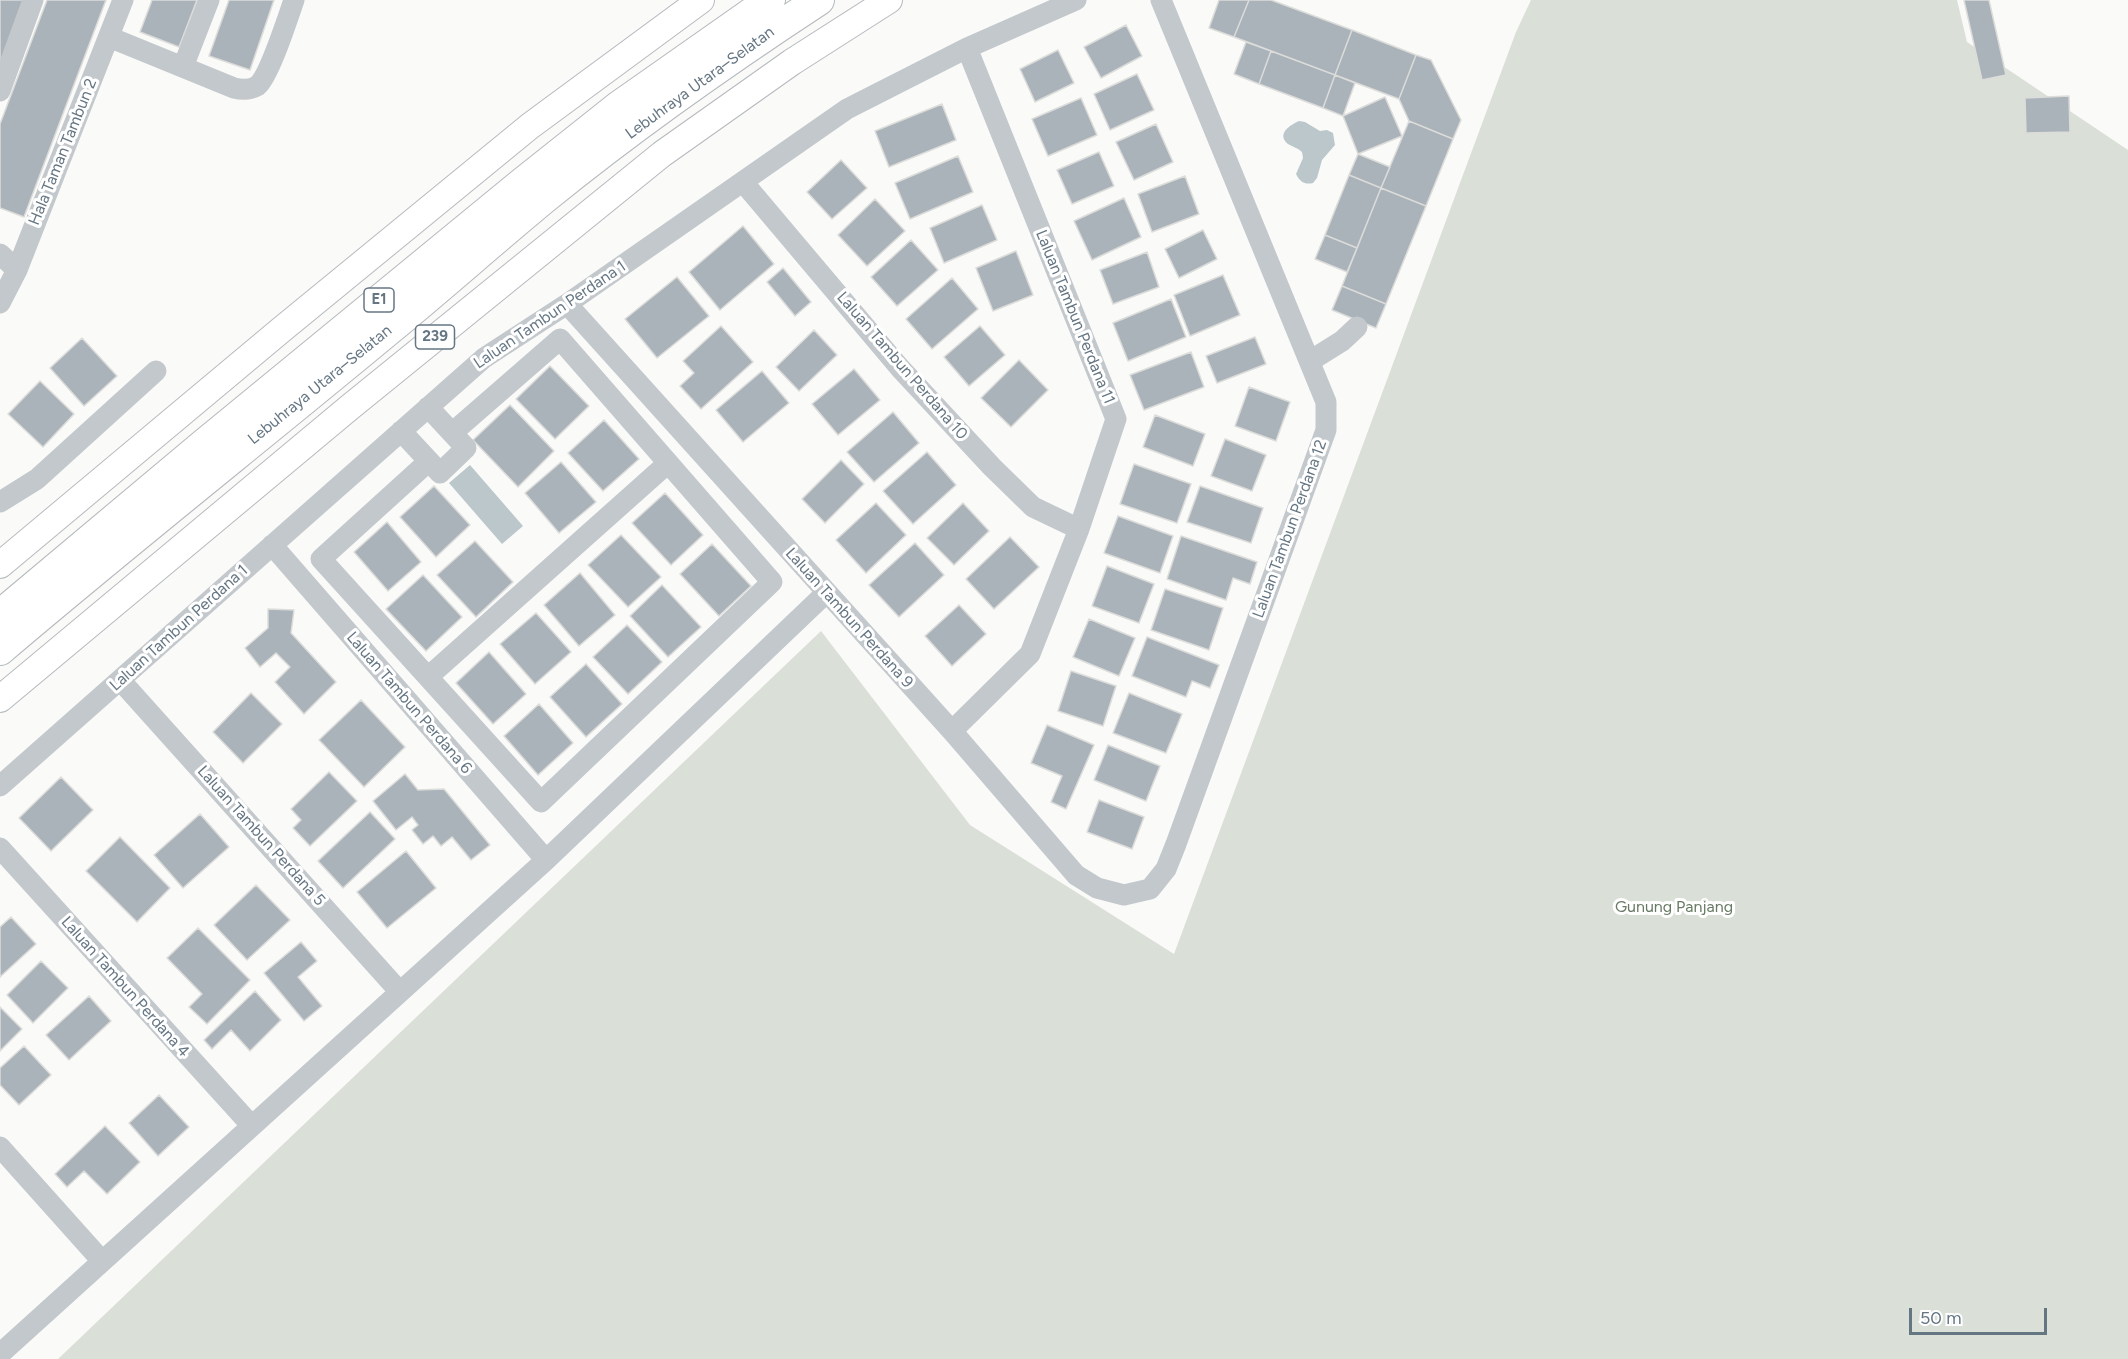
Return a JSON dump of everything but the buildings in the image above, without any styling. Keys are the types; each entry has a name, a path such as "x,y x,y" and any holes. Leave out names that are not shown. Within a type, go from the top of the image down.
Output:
{"highway":[{"name":"Lebuhraya Utara–Selatan","path":"0,615 522,183 619,106 770,0"},
{"name":"Lebuhraya Utara–Selatan","path":"0,650 548,196 712,73 819,0"}],"main road":[{"path":"0,565 290,322 530,126 701,0"},
{"name":"239","path":"0,699 350,407 662,154 792,62 889,0"},
{"path":"0,544 77,482 130,457"}],"street":[{"path":"0,91 33,0"},
{"name":"Hala Taman Tambun 2","path":"0,303 17,270 123,0"},
{"path":"183,67 209,0"},
{"path":"109,37 242,90 257,86 266,74 294,0"},
{"name":"Laluan Tambun Perdana 1","path":"0,786 484,357 567,304 847,109 967,48 1076,0"},
{"name":"Laluan Tambun Perdana 12","path":"1150,889 1166,869 1176,844 1326,430 1326,402 1161,0"},
{"name":"Laluan Tambun Perdana 11","path":"952,731 1030,654 1078,529 1116,419 967,48"},
{"name":"Laluan Tambun Perdana 10","path":"743,182 900,368 992,467 1033,507 1078,529"},
{"path":"0,254 17,270"},
{"name":"Laluan Tambun Perdana 9","path":"567,304 952,731 1076,875 1097,888 1124,896 1150,889"},
{"path":"1310,361 1342,341 1357,327"},
{"path":"429,461 321,559 541,802 772,582 560,339 452,433"},
{"path":"0,502 37,479 156,371"},
{"path":"400,431 440,473 466,448 428,407"},
{"path":"428,677 668,463"},
{"name":"Laluan Tambun Perdana 6","path":"272,545 546,860"},
{"path":"0,1354 546,860 826,593"},
{"name":"Laluan Tambun Perdana 5","path":"121,681 400,992"},
{"name":"Laluan Tambun Perdana 4","path":"0,849 251,1125"},
{"path":"0,1148 102,1261"}],"green space":[{"name":"Gunung Panjang","path":"1531,0 1957,0 1967,42 2128,150 2128,1359 58,1359 821,631 970,825 1174,954 1516,32"}],"shaded area":[{"path":"1299,121 1320,131 1327,130 1333,133 1335,145 1322,160 1317,178 1313,183 1308,184 1301,181 1296,174 1303,158 1302,152 1288,144 1283,137 1288,127"},
{"path":"470,465 523,526 502,544 449,483"}]}
